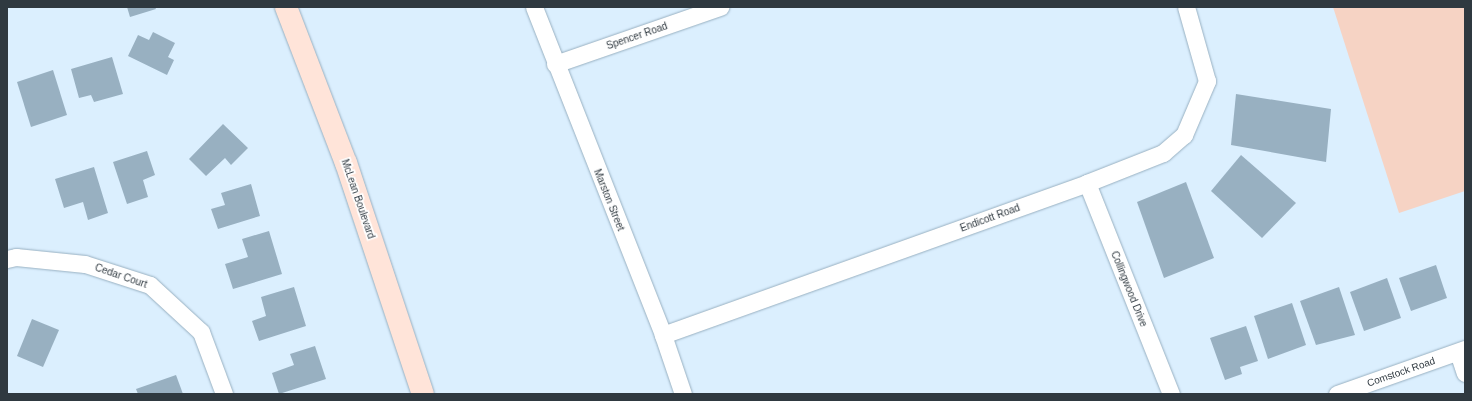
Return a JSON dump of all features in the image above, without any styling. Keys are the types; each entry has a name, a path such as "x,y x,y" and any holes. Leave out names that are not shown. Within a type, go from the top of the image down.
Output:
{"main road":[{"name":"McLean Boulevard","path":"286,7 346,163 423,394"}],"street":[{"name":"Marston Street","path":"534,7 555,64 663,335 683,394"},
{"name":"Spencer Road","path":"555,64 720,7"},
{"name":"Endicott Road","path":"663,335 1087,183 1163,153 1184,135 1207,81 1186,7"},
{"name":"Collingwood Drive","path":"1087,183 1171,394"},
{"name":"Cedar Court","path":"7,259 16,257 85,264 150,285 201,332 224,394"},
{"path":"1462,351 1465,373"},
{"name":"Comstock Road","path":"1337,394 1462,351"}],"shaded area":[{"path":"1333,7 1465,7 1465,191 1399,213"}],"building":[{"path":"127,7 155,7 156,9 130,17"},
{"path":"153,32 175,43 168,57 174,60 167,75 128,56 138,35 149,40"},
{"path":"112,57 123,94 94,102 91,95 79,98 71,69"},
{"path":"53,70 67,115 31,127 17,82"},
{"path":"1236,94 1331,109 1326,162 1231,145"},
{"path":"223,124 248,148 231,165 225,158 206,176 189,159"},
{"path":"147,151 155,175 143,180 148,197 127,204 113,162"},
{"path":"1241,155 1296,203 1262,238 1211,191"},
{"path":"94,167 108,213 88,220 83,202 64,208 55,179"},
{"path":"1186,182 1214,258 1164,278 1137,202"},
{"path":"251,184 260,216 218,229 211,209 225,205 221,193"},
{"path":"269,231 282,274 233,289 225,264 248,257 242,239"},
{"path":"1436,265 1447,298 1411,311 1399,278"},
{"path":"1387,278 1401,318 1364,331 1350,292"},
{"path":"294,287 306,326 259,341 252,321 266,316 261,297"},
{"path":"1339,287 1355,335 1316,345 1300,301"},
{"path":"1292,303 1306,345 1268,359 1254,316"},
{"path":"32,319 59,330 43,367 17,356"},
{"path":"1246,326 1258,361 1240,367 1242,374 1225,380 1210,338"},
{"path":"315,346 326,379 279,394 272,373 294,365 290,354"},
{"path":"176,375 183,394 138,394 136,389"}]}
